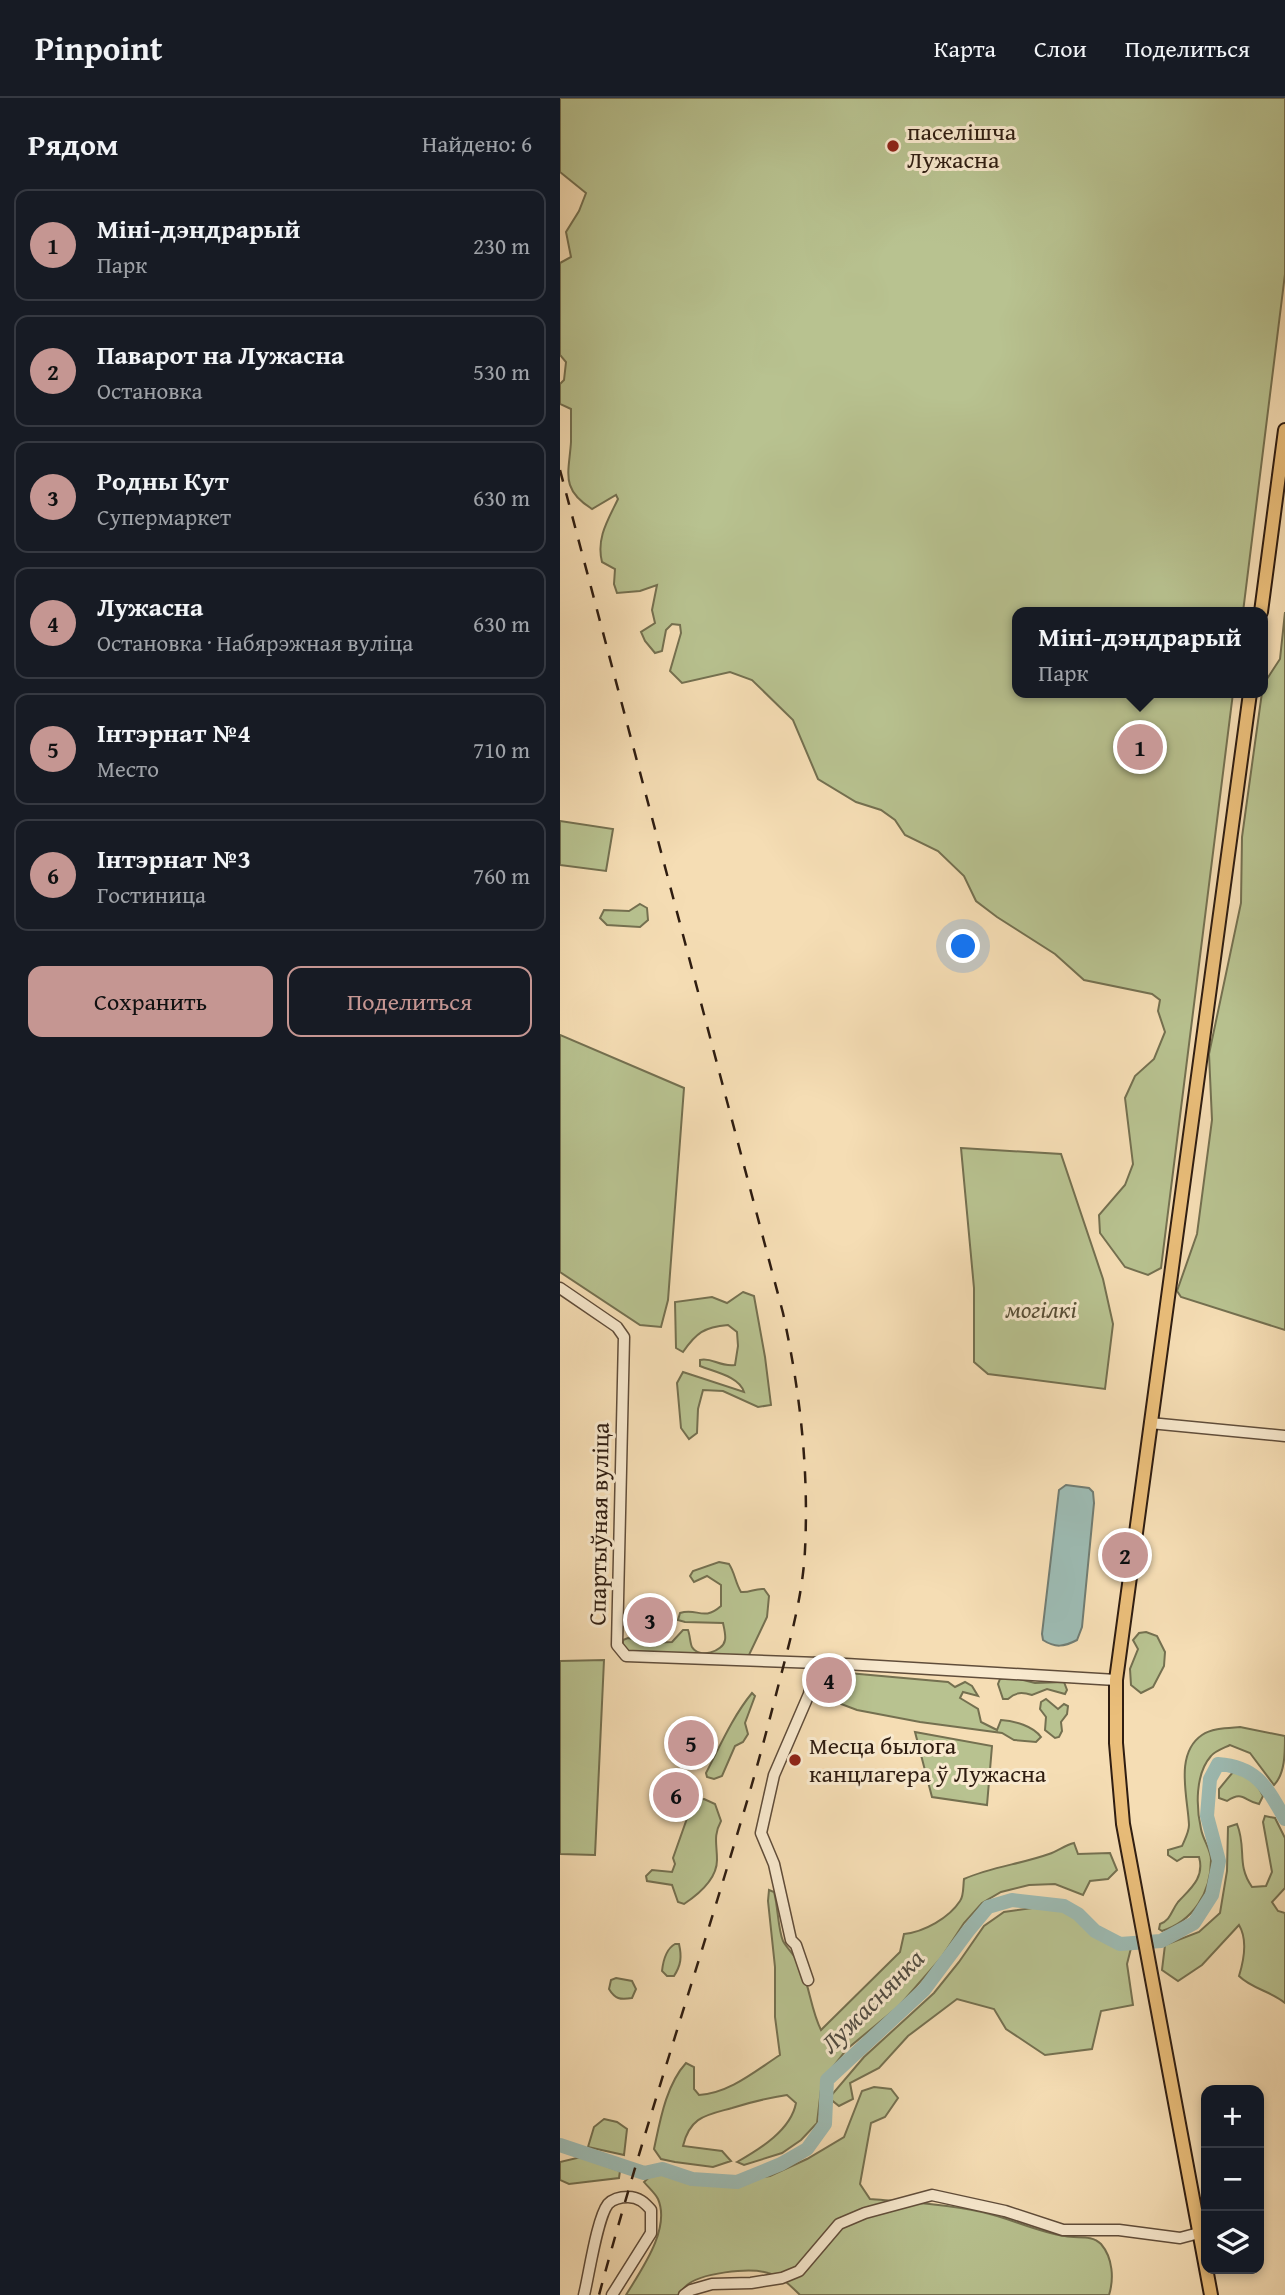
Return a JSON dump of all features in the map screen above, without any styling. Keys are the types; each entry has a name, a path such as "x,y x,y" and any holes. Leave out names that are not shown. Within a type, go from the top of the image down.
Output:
{"main road":[{"path":"1262,607 1285,430"},
{"path":"1211,2295 1123,1824 1116,1743 1116,1680 1249,698"}],"street":[{"name":"Спартыўная вуліца","path":"560,1288 617,1327 624,1337 617,1645 626,1656 816,1663"},
{"path":"1150,1423 1285,1436"},
{"path":"808,1980 796,1945 791,1940 774,1864 761,1833 774,1774 809,1694 816,1663 1116,1680"},
{"path":"684,2295 712,2284 751,2283 799,2271 839,2224 865,2213 932,2195 1005,2211 1063,2230 1119,2230 1180,2238 1199,2233"},
{"path":"584,2295 602,2218 608,2205 617,2198 633,2197 643,2201 651,2210 651,2233 612,2295"}],"green space":[{"path":"560,98 1285,98 1285,274 1244,607 1012,607 1012,698 1232,698 1161,1268 1148,1275 1125,1267 1100,1233 1099,1215 1125,1185 1133,1164 1125,1098 1135,1076 1154,1059 1165,1032 1158,1011 1160,1000 1152,994 1084,980 1055,954 976,901 964,876 938,851 905,835 895,820 881,810 856,802 818,779 793,720 752,680 730,672 682,683 670,671 681,633 680,625 672,624 666,630 662,651 655,653 641,632 655,623 652,610 657,585 640,591 617,593 614,584 615,569 602,562 601,545 604,529 618,499 616,495 592,509 575,494 569,480 571,409 560,404 560,384 564,380 566,362 560,355 560,263 571,257 566,232 586,193 560,172"},
{"path":"1285,612 1285,1330 1181,1297 1177,1291 1197,1234 1212,1120 1209,1054 1241,903 1242,837 1261,698 1268,698 1268,677 1280,659"},
{"path":"560,821 613,829 606,871 560,865"},
{"path":"640,904 647,908 648,920 640,927 607,925 600,918 604,910 629,911"},
{"path":"560,1035 684,1088 668,1300 661,1327 640,1325 560,1272"},
{"name":"могілкі","path":"961,1148 1061,1154 1103,1279 1113,1324 1105,1389 988,1374 974,1362 974,1288"},
{"path":"743,1292 754,1296 771,1405 758,1407 723,1391 703,1390 698,1409 697,1433 689,1439 681,1428 677,1383 683,1372 744,1392 732,1378 700,1366 700,1360 704,1359 735,1365 737,1332 728,1325 707,1329 692,1340 683,1352 676,1348 675,1302 712,1297 727,1303"},
{"path":"719,1562 729,1564 741,1592 764,1589 769,1596 767,1617 749,1655 739,1658 629,1653 623,1649 623,1640 628,1638 649,1643 672,1642 683,1630 688,1630 695,1651 705,1653 720,1648 725,1638 723,1623 678,1620 680,1613 705,1614 721,1606 721,1585 707,1576 694,1582 690,1576 693,1571"},
{"path":"1146,1632 1157,1636 1165,1652 1164,1666 1153,1687 1141,1693 1131,1685 1130,1669 1138,1649 1133,1640 1139,1633"},
{"path":"604,1660 595,1855 560,1854 560,1661"},
{"path":"837,1672 948,1682 955,1687 965,1682 972,1686 978,1696 963,1692 960,1698 978,1709 981,1722 997,1730 1001,1720 1018,1723 1029,1727 1041,1737 1036,1742 1014,1740 1002,1733 857,1710 841,1704 840,1700 852,1689 849,1682 834,1680 831,1676"},
{"path":"1011,1677 1035,1683 1064,1682 1067,1690 1065,1694 1047,1689 1032,1695 1019,1693 1003,1699 998,1684 1000,1679"},
{"path":"752,1693 755,1696 745,1723 748,1734 743,1742 735,1746 722,1776 714,1779 707,1777 706,1773 727,1732"},
{"path":"1046,1699 1058,1709 1064,1704 1068,1706 1067,1714 1061,1722 1062,1731 1059,1737 1055,1738 1045,1730 1046,1717 1040,1709 1041,1702"},
{"path":"1240,1727 1285,1736 1280,1775 1274,1785 1250,1753 1230,1745 1211,1756 1199,1781 1198,1801 1201,1829 1211,1856 1208,1884 1191,1913 1162,1931 1159,1929 1160,1924 1169,1918 1178,1902 1192,1888 1200,1871 1199,1857 1184,1857 1177,1861 1168,1855 1168,1850 1182,1846 1189,1825 1185,1777 1188,1753 1193,1743 1206,1733"},
{"path":"915,1732 992,1746 987,1805 932,1797"},
{"path":"1233,1772 1243,1774 1255,1783 1263,1796 1259,1804 1240,1796 1227,1801 1219,1798 1219,1789"},
{"path":"704,1799 715,1804 721,1821 716,1836 716,1867 706,1885 684,1904 678,1902 672,1885 647,1881 646,1876 652,1870 672,1872 675,1864 673,1858 690,1810 696,1801"},
{"path":"1265,1816 1275,1818 1285,1838 1285,1888 1272,1902 1278,1911 1285,1913 1285,2003 1239,1976 1244,1944 1239,1925 1202,1965 1178,1981 1162,1970 1165,1945 1199,1932 1220,1913 1227,1871 1228,1827 1237,1824 1244,1871 1252,1887 1266,1886 1272,1872 1263,1822"},
{"path":"1074,1843 1078,1854 1110,1853 1117,1870 1108,1879 1090,1881 1083,1895 1055,1884 1029,1885 1001,1892 982,1903 964,1923 941,1958 899,2006 847,2049 822,2081 817,2123 801,2140 782,2153 744,2165 737,2162 764,2145 788,2122 796,2103 787,2095 707,2115 690,2128 683,2146 722,2151 731,2161 713,2167 661,2159 654,2149 661,2115 673,2082 686,2063 694,2067 694,2089 699,2095 732,2086 780,2055 775,2017 775,1967 769,1890 774,1892 783,1941 801,1968 821,2030 900,1952 904,1934 935,1923 955,1907 962,1896 964,1879 1049,1854"},
{"path":"1054,1905 1081,1919 1102,1937 1131,1948 1127,1964 1133,2005 1101,2011 1092,2049 1045,2055 1006,2029 994,2009 957,1999 908,2036 879,2068 850,2083 853,2099 839,2106 829,2098 864,2057 934,1993 984,1926 1004,1912"},
{"path":"675,1944 679,1944 681,1957 674,1976 667,1976 662,1971 663,1964 667,1952"},
{"path":"616,1978 632,1981 636,1989 632,1998 618,1998 611,1992 611,1980"},
{"path":"874,2087 891,2089 898,2098 885,2117 871,2123 860,2184 870,2199 968,2209 1055,2234 1093,2239 1101,2244 1110,2262 1112,2282 1109,2295 800,2295 778,2277 760,2271 749,2271 725,2272 693,2281 679,2295 626,2295 658,2236 661,2211 658,2199 644,2182 657,2170 687,2181 714,2184 770,2176 807,2159 844,2137 862,2091"},
{"path":"604,2119 617,2122 627,2129 624,2155 588,2147 594,2127"},
{"path":"581,2157 620,2171 619,2178 569,2184 560,2180 560,2162"}],"water":[{"path":"1066,1485 1089,1488 1093,1492 1094,1503 1082,1627 1077,1640 1060,1646 1043,1640 1042,1634 1059,1490"}],"waterway":[{"name":"Лужаснянка","path":"560,2145 644,2173 662,2169 692,2179 737,2182 781,2164 807,2149 825,2124 827,2080 924,1990 988,1907 1012,1900 1064,1906 1078,1914 1095,1931 1120,1944 1161,1941 1194,1923 1212,1895 1219,1861 1207,1816 1210,1779 1218,1764 1243,1770 1260,1781 1285,1819"}],"railway":[{"path":"560,470 783,1313 798,1401 806,1490 804,1566 799,1599 762,1749 599,2295"}],"place":[{"name":"паселішча Лужасна","path":"893,146"},
{"name":"Міні-дэндрарый","path":"1140,747"},
{"name":"Паварот на Лужасна","path":"1125,1555"},
{"name":"Родны Кут","path":"650,1620"},
{"name":"Лужасна","path":"829,1680"},
{"name":"Інтэрнат №4","path":"691,1743"},
{"name":"Месца былога канцлагера ў Лужасна","path":"795,1760"},
{"name":"Інтэрнат №3","path":"676,1795"}]}
